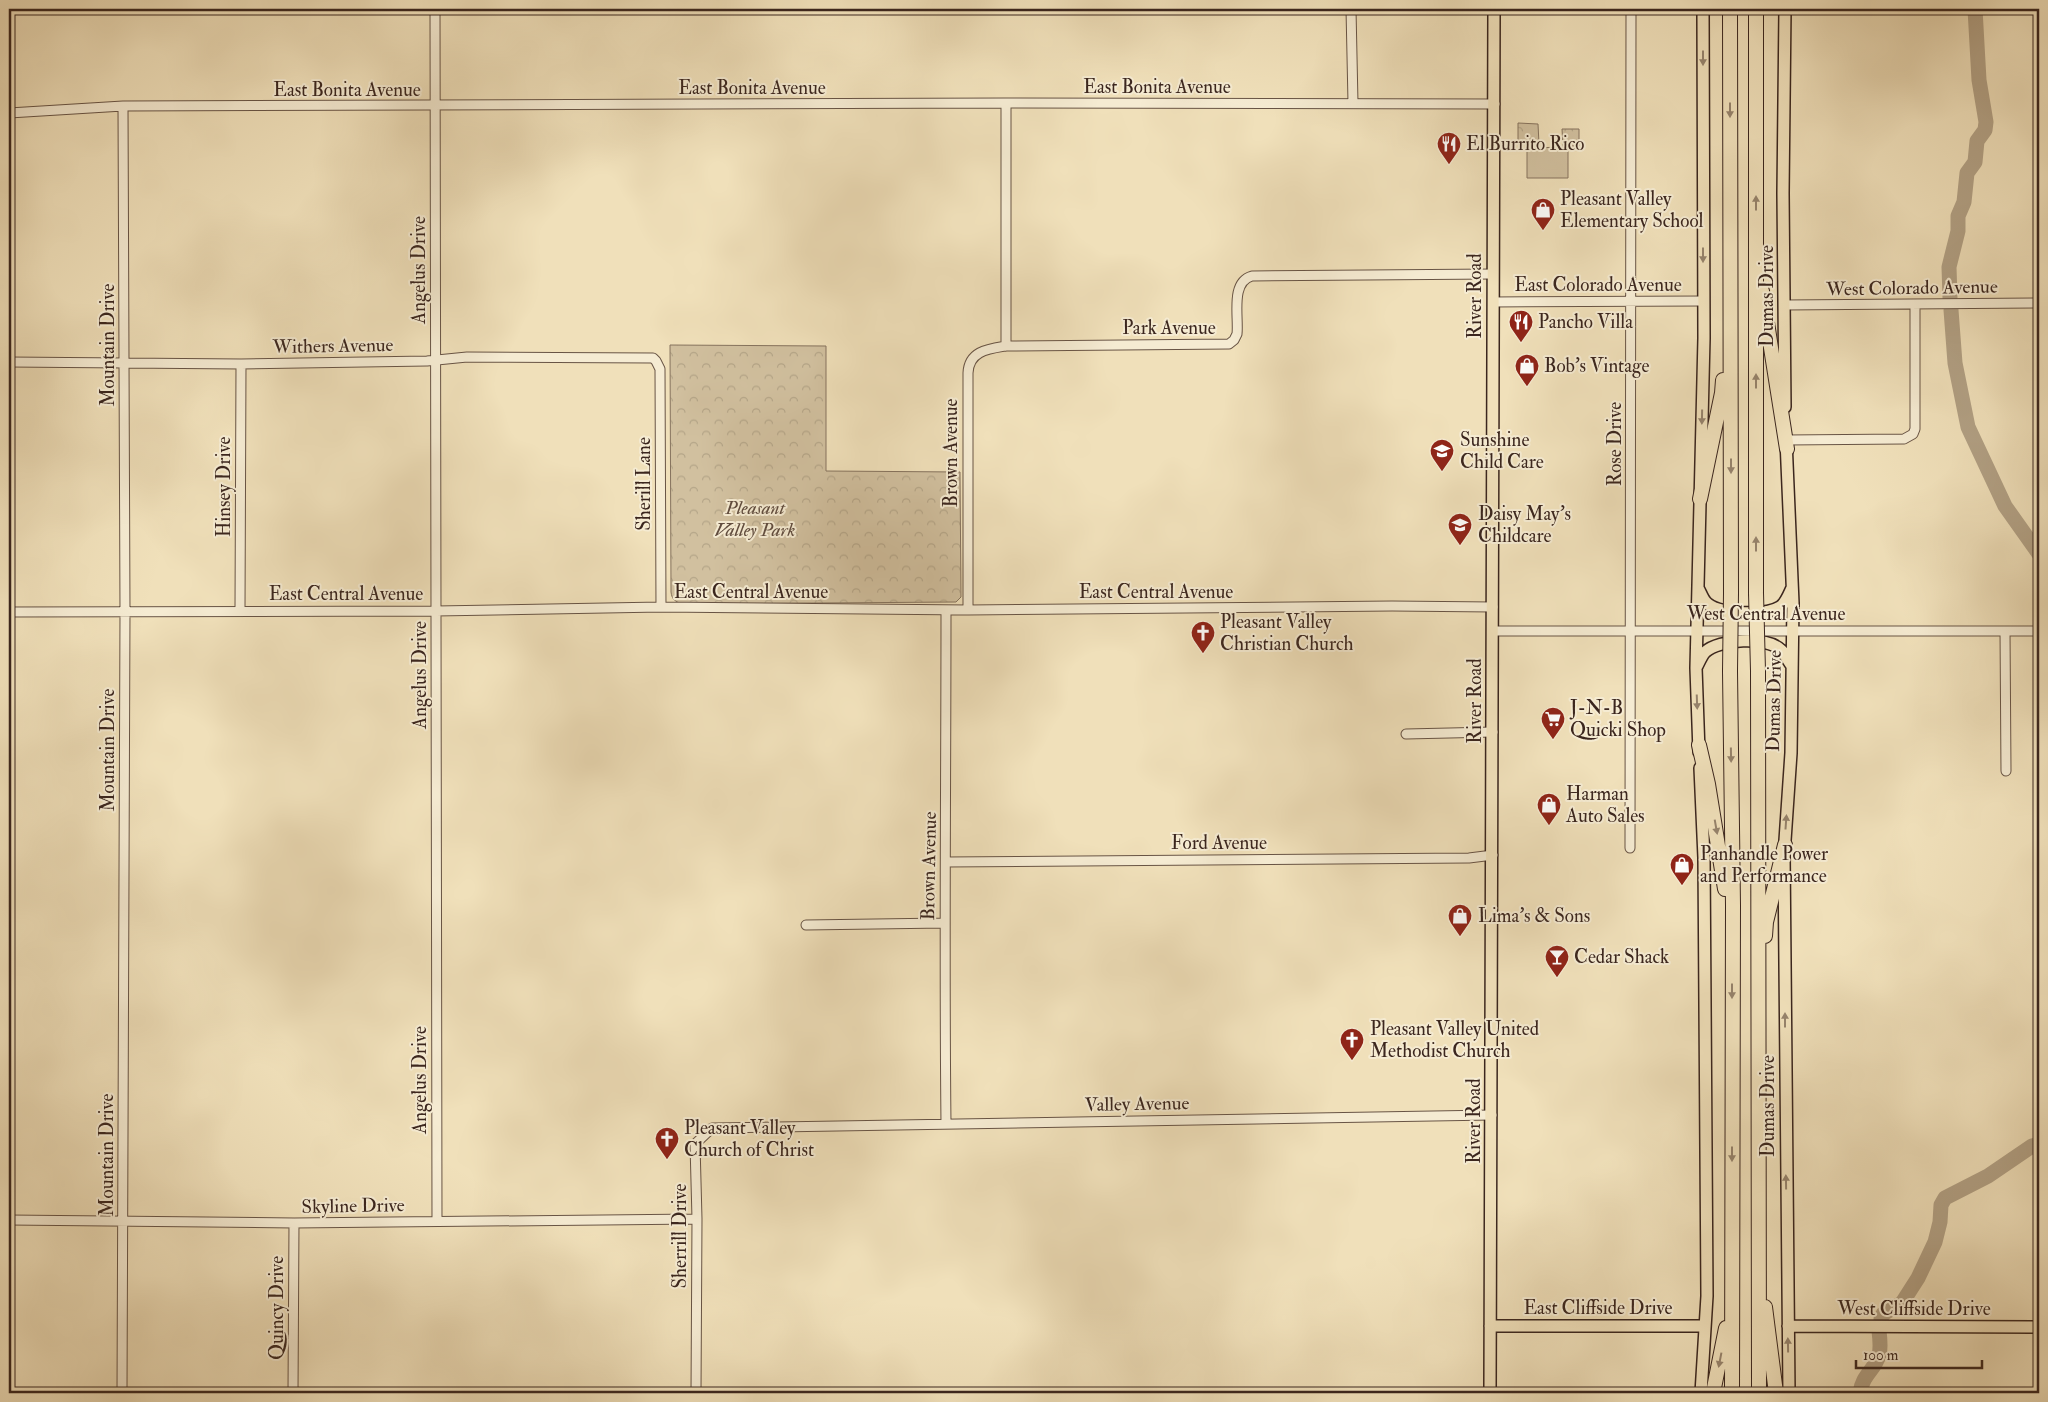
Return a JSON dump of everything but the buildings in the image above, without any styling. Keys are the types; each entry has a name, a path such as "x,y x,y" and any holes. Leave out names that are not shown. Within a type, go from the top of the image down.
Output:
{"highway":[{"path":"1730,9 1730,671 1733,943 1732,1393"},
{"path":"1758,9 1756,36 1756,593 1758,671 1759,1393"},
{"path":"1756,252 1786,444"},
{"path":"1700,499 1722,394 1730,294"},
{"path":"1699,745 1719,847 1733,943"},
{"path":"1758,1024 1766,922 1785,845"},
{"path":"1758,1268 1769,1330 1776,1393"},
{"path":"1713,1393 1732,1295"}],"main road":[{"name":"River Road","path":"1490,1393 1494,9"},
{"path":"1701,1393 1706,1286 1704,867 1696,668 1703,301 1703,9"},
{"name":"Dumas Drive","path":"1784,9 1786,444 1793,630 1791,754 1785,845 1789,1393"},
{"path":"1698,586 1706,603 1720,610 1738,612 1768,611 1780,607 1788,598 1792,588"},
{"path":"1696,668 1705,652 1718,645 1743,641 1766,641 1780,649 1792,666"},
{"name":"East Cliffside Drive","path":"1490,1326 1705,1326"},
{"name":"West Cliffside Drive","path":"1788,1326 2039,1327"}],"street":[{"name":"Angelus Drive","path":"435,9 437,1221"},
{"path":"1351,9 1352,103"},
{"name":"Rose Drive","path":"1630,848 1631,9"},
{"name":"East Bonita Avenue","path":"9,113 123,106 1006,103 1495,104"},
{"path":"1006,103 1006,346"},
{"name":"Mountain Drive","path":"122,1393 125,612 123,106"},
{"name":"Park Avenue","path":"973,357 980,352 1006,346 1228,344 1234,340 1237,334 1239,286 1245,279 1252,276 1493,274"},
{"name":"East Colorado Avenue","path":"1493,302 1703,301"},
{"name":"West Colorado Avenue","path":"1785,305 2039,303"},
{"path":"1786,444 1904,439 1913,434 1915,429 1914,304"},
{"name":"Withers Avenue","path":"9,362 241,364 467,358 647,357 656,361"},
{"name":"Brown Avenue","path":"968,610 968,373 973,357"},
{"name":"Sherill Lane","path":"656,361 660,369 661,608"},
{"name":"Hinsey Drive","path":"240,610 241,364"},
{"name":"East Central Avenue","path":"9,612 436,611 661,608 968,610 1392,606 1493,608"},
{"name":"Brown Avenue","path":"946,610 946,862 944,924 946,1123"},
{"name":"West Central Avenue","path":"1493,631 2039,631"},
{"path":"2005,631 2006,771"},
{"path":"1406,734 1493,732"},
{"name":"Ford Avenue","path":"946,862 1459,858 1493,855"},
{"path":"806,926 944,924"},
{"name":"Valley Avenue","path":"784,1126 1492,1115"},
{"name":"Sherrill Drive","path":"696,1393 697,1220 695,1144 712,1128 784,1126"},
{"name":"Skyline Drive","path":"9,1220 294,1223 697,1220"},
{"name":"Quincy Drive","path":"293,1393 294,1223"}],"green space":[{"path":"1518,123 1538,124 1539,144 1518,144"},
{"path":"1562,129 1579,129 1579,146 1563,146"},
{"path":"1568,147 1568,178 1527,178 1527,148"},
{"name":"Pleasant Valley Park","path":"670,345 826,346 826,471 960,472 961,597 956,602 682,604 674,600 671,592"}],"waterway":[{"path":"1950,298 1949,267 1958,231 1958,216 1964,202 1967,173 1975,162 1977,141 1985,130 1986,122 1979,80 1975,9"},
{"path":"1951,310 1955,363 1968,427 2005,506 2039,554"},
{"path":"1881,1319 1883,1314 1902,1303 1918,1278 1935,1242 1940,1222 1941,1205 1945,1198 1988,1176 2032,1146 2039,1144"},
{"path":"1860,1393 1863,1382 1875,1365 1879,1355 1879,1331"}],"place":[{"name":"El Burrito Rico","path":"1449,165"},
{"name":"Pleasant Valley Elementary School","path":"1543,231"},
{"name":"Pancho Villa","path":"1521,343"},
{"name":"Bob's Vintage","path":"1527,387"},
{"name":"Sunshine Child Care","path":"1442,472"},
{"name":"Daisy May's Childcare","path":"1460,546"},
{"name":"Pleasant Valley Christian Church","path":"1203,654"},
{"name":"J-N-B Quicki Shop","path":"1553,740"},
{"name":"Harman Auto Sales","path":"1549,826"},
{"name":"Panhandle Power and Performance","path":"1682,886"},
{"name":"Lima's & Sons","path":"1460,937"},
{"name":"Cedar Shack","path":"1557,978"},
{"name":"Pleasant Valley United Methodist Church","path":"1352,1061"},
{"name":"Pleasant Valley Church of Christ","path":"667,1160"}]}
